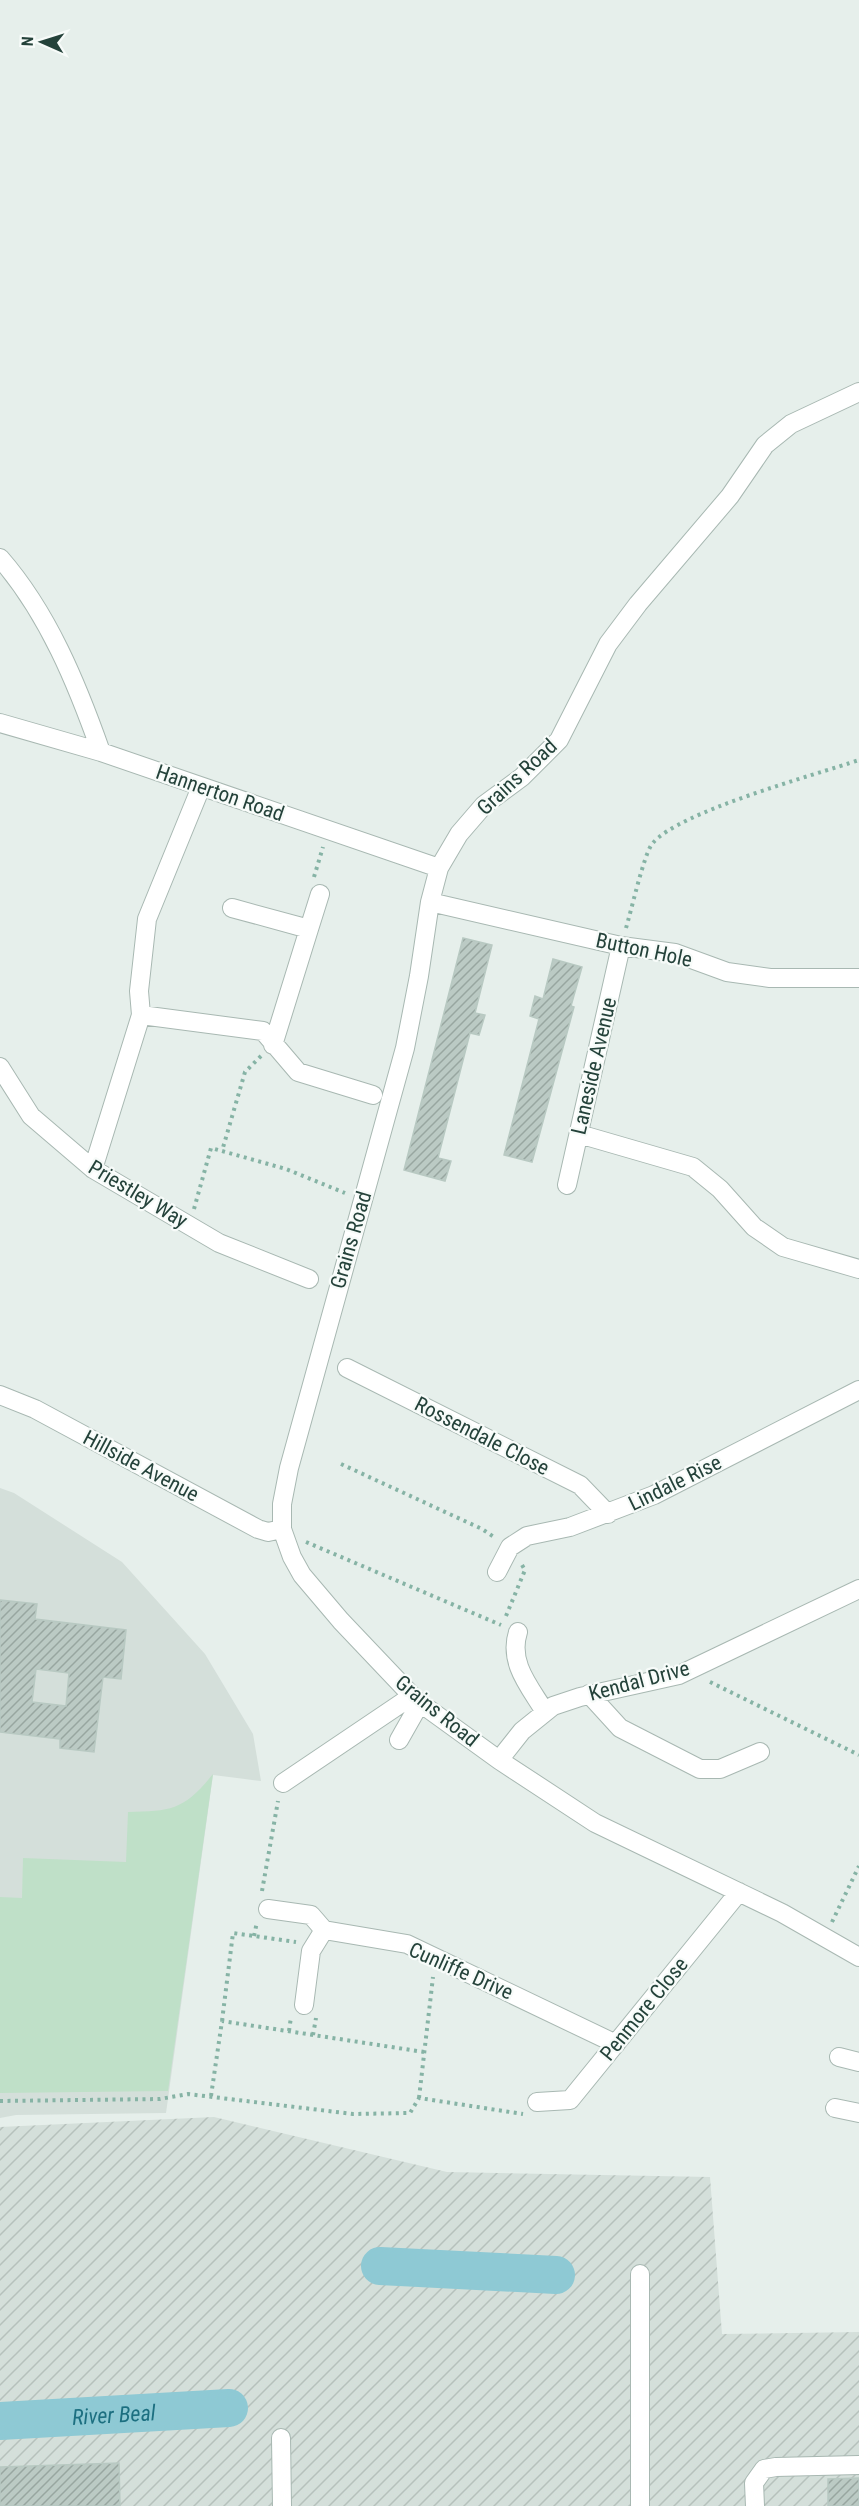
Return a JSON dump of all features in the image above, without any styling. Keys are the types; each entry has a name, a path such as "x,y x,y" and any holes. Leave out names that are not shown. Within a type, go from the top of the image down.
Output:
{"street":[{"name":"Grains Road","path":"859,392 791,424 765,445 730,496 638,604 608,644 559,740 522,777 484,805 459,834 439,868 430,902 405,1048 288,1468 282,1504 285,1538 302,1575 341,1621 416,1699 499,1760 595,1823 740,1892 859,1957"},
{"path":"0,558 47,627 82,697 101,752"},
{"name":"Hannerton Road","path":"0,723 101,752 439,868"},
{"path":"93,1169 141,1015 139,991 147,919 201,787"},
{"path":"273,1045 320,894"},
{"name":"Button Hole","path":"430,902 621,946 675,953 727,972 770,978 859,978"},
{"path":"232,908 309,929"},
{"name":"Laneside Avenue","path":"567,1185 621,946"},
{"path":"141,1015 264,1031 273,1045 299,1072 373,1095"},
{"name":"Priestley Way","path":"0,1067 31,1116 93,1169 219,1243 309,1279"},
{"path":"579,1134 693,1167 720,1189 754,1227 783,1247 859,1269"},
{"name":"Rossendale Close","path":"347,1368 580,1485 608,1514"},
{"name":"Lindale Rise","path":"510,1547 527,1536 570,1527 654,1495 859,1390"},
{"name":"Hillside Avenue","path":"0,1395 35,1409 258,1529 285,1538"},
{"path":"497,1572 510,1547"},
{"name":"Kendal Drive","path":"499,1760 510,1743 553,1706 589,1694 679,1675 859,1589"},
{"path":"510,1629 521,1673 545,1712"},
{"path":"589,1694 620,1728 700,1769 720,1770 760,1752"},
{"path":"399,1740 416,1699"},
{"path":"284,1783 416,1699"},
{"name":"Penmore Close","path":"537,2102 570,2100 740,1892"},
{"name":"Cunliffe Drive","path":"263,1912 311,1915 324,1930 407,1944 616,2044"},
{"path":"304,2005 311,1951 324,1930"},
{"path":"840,2057 859,2062"},
{"path":"835,2108 859,2113"},
{"path":"640,2274 640,2506"},
{"path":"281,2438 282,2506"},
{"path":"755,2506 754,2482 764,2469 859,2465"}],"path":[{"path":"621,946 650,846 665,832 712,809 859,760"},
{"path":"320,894 313,881 328,831"},
{"path":"222,1151 244,1072 273,1045"},
{"path":"188,1224 211,1148 286,1169 339,1192 363,1198"},
{"path":"285,1538 305,1541 510,1629 525,1570 510,1547 482,1529 341,1464"},
{"path":"688,1671 859,1755"},
{"path":"262,1892 279,1792 284,1783"},
{"path":"824,1937 859,1866"},
{"path":"254,1936 263,1912"},
{"path":"211,2096 233,1933 304,1944 311,1951"},
{"path":"0,2102 160,2100 188,2094 353,2114 410,2113 419,2098 434,1975 441,1959"},
{"path":"222,2021 424,2052"},
{"path":"419,2098 530,2115 537,2102"}],"shaded area":[{"path":"0,1488 14,1493 122,1562 205,1654 253,1734 261,1781 213,1775 166,2113 16,2115 0,2118"},
{"path":"214,2117 447,2172 710,2177 722,2334 859,2332 859,2506 0,2506 0,2127"}],"green space":[{"path":"213,1774 168,2091 0,2093 0,1897 22,1898 23,1858 126,1862 128,1812 156,1811 185,1802"}],"building":[{"path":"463,938 492,945 475,1013 485,1015 479,1035 470,1033 438,1158 451,1161 445,1181 404,1170"},
{"path":"553,959 582,967 571,1006 574,1007 532,1162 504,1155 539,1019 530,1016 535,996 543,999"},
{"path":"0,1600 37,1604 35,1619 126,1630 121,1679 103,1677 94,1752 60,1748 60,1739 0,1732","holes":["36,1669 69,1673 66,1706 32,1702"]},
{"path":"119,2463 120,2506 0,2506 0,2467"},
{"path":"859,2478 859,2506 828,2506 828,2479"}],"waterway":[{"name":"River Beal","path":"380,2266 556,2275"},
{"name":"River Beal","path":"0,2421 229,2408"}]}
